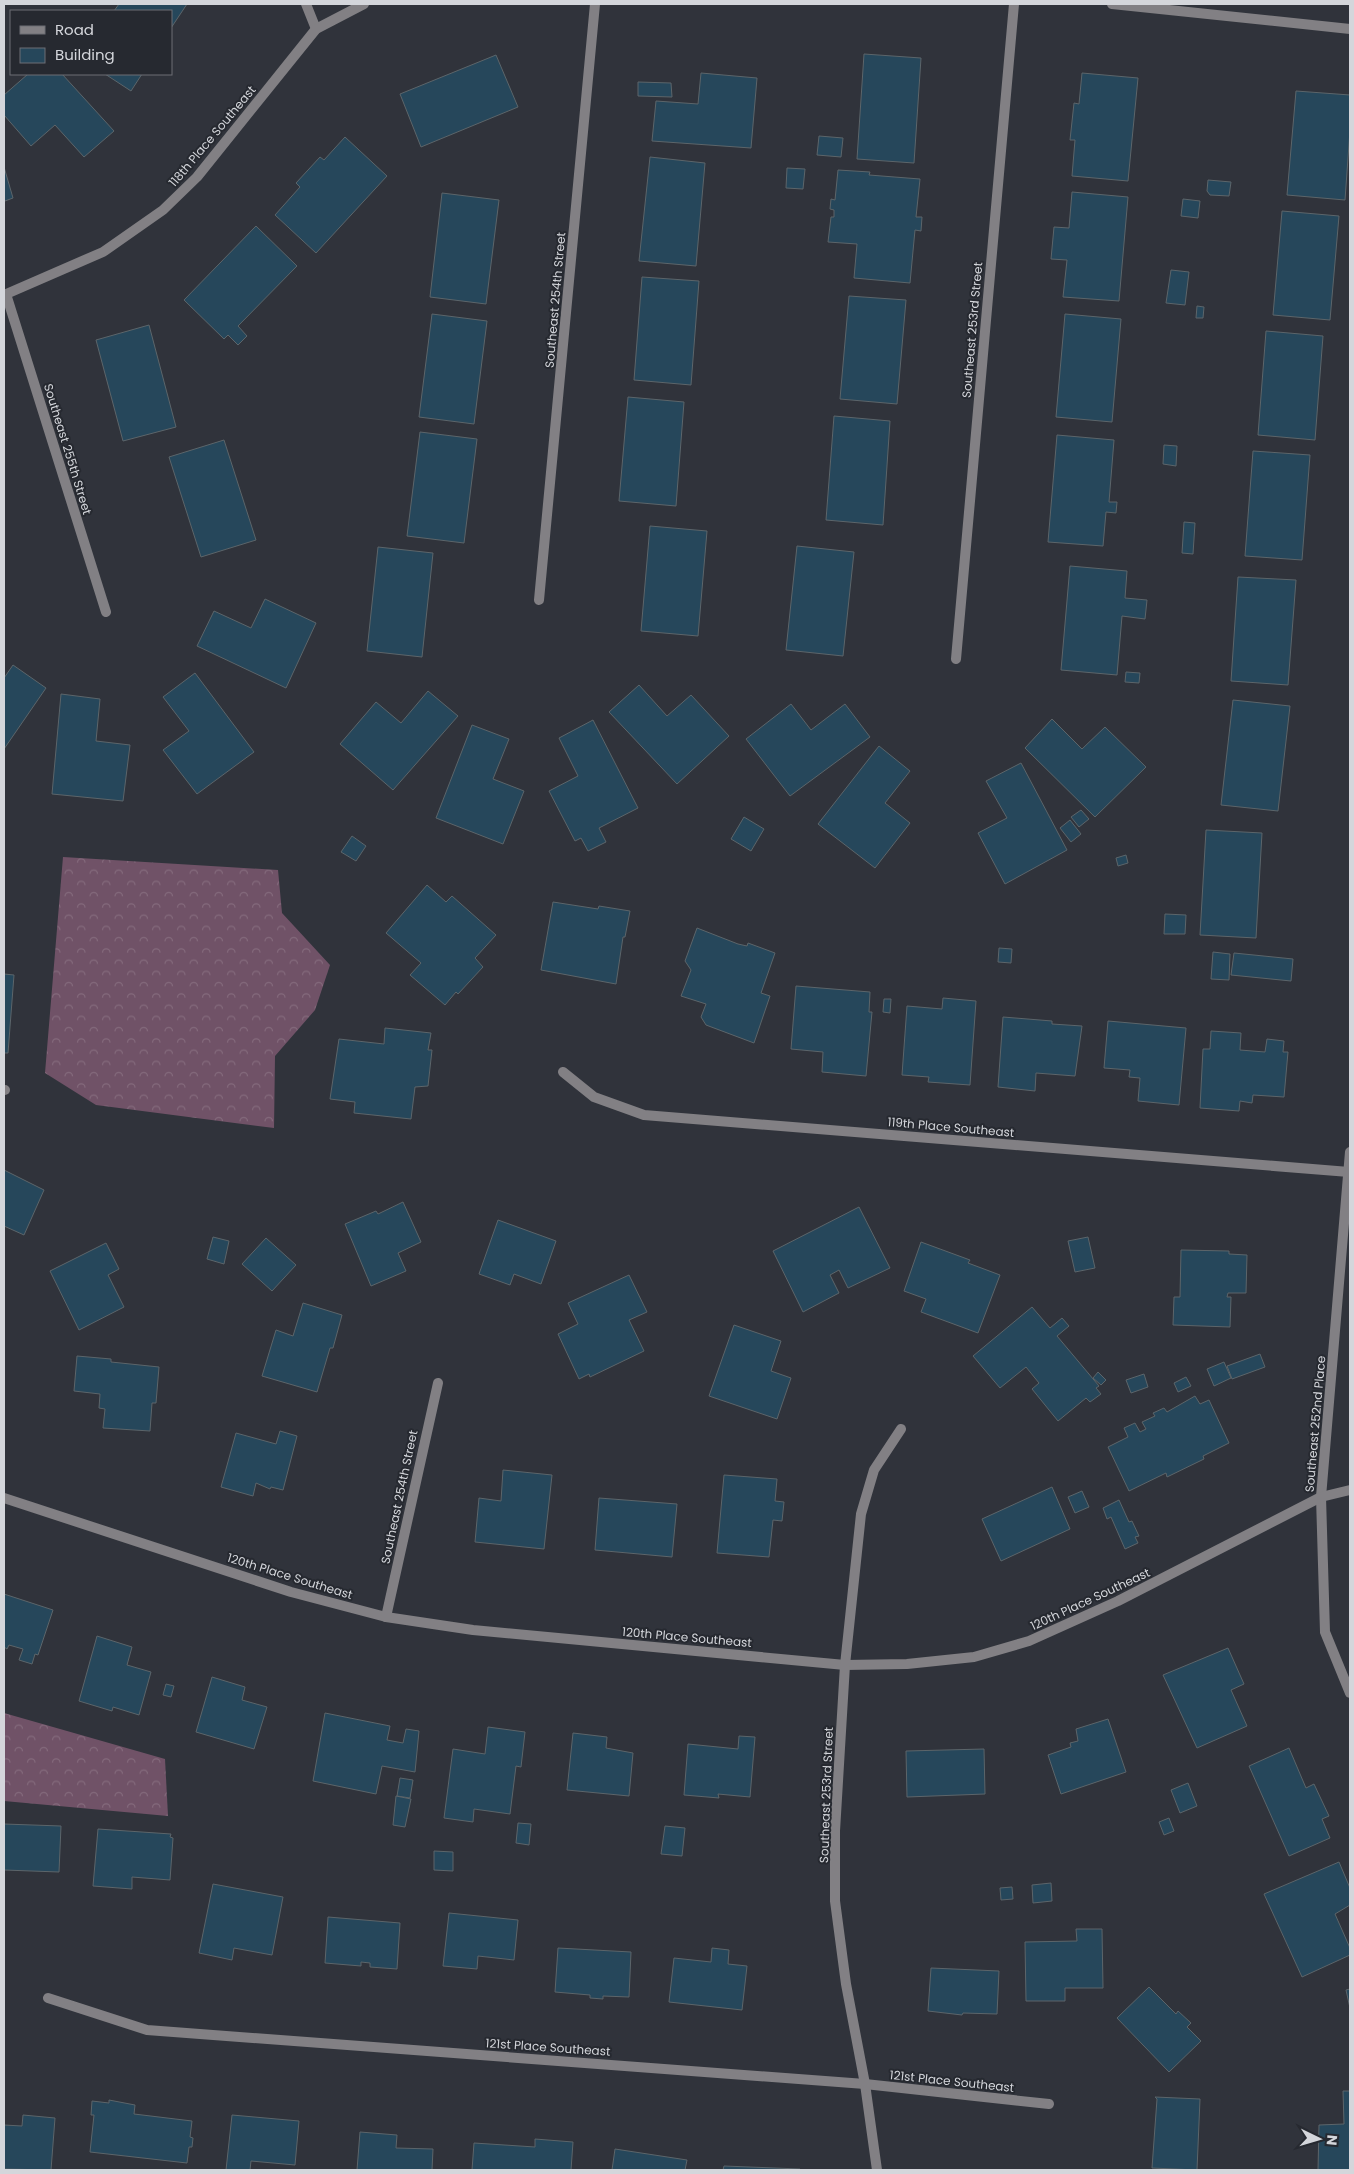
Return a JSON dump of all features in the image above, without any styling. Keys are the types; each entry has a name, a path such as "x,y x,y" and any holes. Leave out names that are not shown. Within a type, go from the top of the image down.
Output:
{"street":[{"path":"306,4 316,29 364,4"},
{"name":"Southeast 254th Street","path":"539,600 596,4"},
{"name":"Southeast 253rd Street","path":"956,659 1014,4"},
{"path":"1112,4 1350,29"},
{"name":"118th Place Southeast","path":"5,294 103,252 164,210 197,177 316,29"},
{"name":"Southeast 255th Street","path":"5,294 106,612"},
{"name":"119th Place Southeast","path":"563,1072 594,1097 644,1115 1349,1172"},
{"name":"Southeast 252nd Place","path":"1350,1152 1321,1497 1325,1632 1350,1693"},
{"name":"Southeast 254th Street","path":"386,1617 438,1382"},
{"name":"Southeast 253rd Street","path":"877,2170 865,2084 846,1984 836,1901 836,1831 845,1665 861,1514 874,1470 901,1429"},
{"name":"120th Place Southeast","path":"4,1498 291,1592 386,1617 473,1630 845,1665 907,1664 974,1657 1029,1641 1118,1601 1321,1497 1350,1490"},
{"name":"121st Place Southeast","path":"48,1998 147,2030 865,2084 1049,2104"}],"green space":[{"path":"63,857 278,870 282,913 330,965 315,1010 275,1056 274,1128 96,1105 45,1073"},
{"path":"4,1713 165,1759 168,1816 4,1801"}],"building":[{"path":"119,4 187,4 172,26 172,10 115,10"},
{"path":"864,54 921,58 914,163 857,159"},
{"path":"496,55 518,107 421,147 400,94"},
{"path":"701,73 757,78 751,148 652,141 656,101 698,104"},
{"path":"1082,73 1138,78 1128,181 1072,176 1075,140 1070,140 1074,103 1079,104"},
{"path":"27,75 63,75 114,131 84,157 55,125 31,146 4,115 4,95"},
{"path":"107,75 141,75 131,91"},
{"path":"638,82 671,83 672,97 638,96"},
{"path":"1296,91 1350,95 1350,130 1345,200 1287,195"},
{"path":"819,136 843,138 841,157 817,155"},
{"path":"345,137 387,176 316,253 275,215 300,187 296,183 320,157 324,160"},
{"path":"650,157 705,163 696,266 639,261"},
{"path":"4,167 13,198 5,201 4,199"},
{"path":"787,168 805,169 803,189 786,188"},
{"path":"838,170 870,172 869,175 920,179 916,217 922,217 921,231 915,230 910,283 854,278 857,244 828,242 831,217 834,217 834,210 830,209 831,199 835,200"},
{"path":"1208,180 1231,182 1229,196 1210,195 1207,191"},
{"path":"1072,192 1128,197 1119,301 1063,297 1067,260 1051,259 1054,227 1069,228"},
{"path":"442,193 499,200 486,304 430,297"},
{"path":"1183,199 1200,201 1198,218 1181,216"},
{"path":"1282,211 1339,216 1330,320 1273,315"},
{"path":"256,226 297,266 238,326 247,336 238,345 228,335 224,339 184,300"},
{"path":"1171,270 1189,272 1185,305 1166,303"},
{"path":"642,277 699,281 691,385 634,380"},
{"path":"849,296 906,300 897,404 840,399"},
{"path":"1197,306 1204,307 1203,318 1196,318"},
{"path":"432,314 487,321 474,424 419,417"},
{"path":"1065,314 1121,319 1112,422 1056,417"},
{"path":"149,325 176,427 123,441 96,340"},
{"path":"1266,331 1323,336 1315,440 1258,435"},
{"path":"628,397 684,402 676,506 619,501"},
{"path":"834,416 890,421 883,525 826,520"},
{"path":"420,432 477,439 464,543 407,536"},
{"path":"1057,435 1114,440 1109,502 1117,502 1116,513 1106,512 1103,546 1048,542"},
{"path":"224,440 256,540 201,557 169,457"},
{"path":"1164,445 1177,446 1176,466 1163,464"},
{"path":"1253,451 1310,455 1302,560 1245,556"},
{"path":"1184,522 1195,523 1193,554 1182,553"},
{"path":"650,526 707,531 698,636 641,631"},
{"path":"797,546 854,552 843,656 786,650"},
{"path":"378,547 433,553 422,657 367,651"},
{"path":"1070,566 1127,571 1125,598 1147,600 1145,619 1122,616 1117,675 1061,670"},
{"path":"1238,577 1296,580 1288,685 1231,681"},
{"path":"265,599 316,623 286,688 197,646 214,611 251,628"},
{"path":"13,665 46,688 4,749 4,678"},
{"path":"1126,672 1140,673 1139,683 1125,682"},
{"path":"195,673 254,752 197,794 163,750 189,731 163,697"},
{"path":"639,685 667,716 691,695 729,736 677,784 609,712"},
{"path":"428,691 458,716 393,790 340,744 376,702 401,723"},
{"path":"61,694 100,699 96,741 130,745 123,801 52,794"},
{"path":"1233,700 1290,706 1278,811 1221,805"},
{"path":"791,704 811,730 845,704 870,737 790,796 746,739"},
{"path":"1052,719 1082,749 1105,727 1146,767 1095,817 1025,748"},
{"path":"593,720 638,808 599,828 606,842 588,851 581,838 575,841 549,791 578,776 559,738"},
{"path":"472,725 509,739 493,779 524,791 503,844 436,818"},
{"path":"879,746 910,771 885,803 910,823 875,868 818,824"},
{"path":"1021,763 1067,850 1005,884 978,833 1007,818 986,781"},
{"path":"1081,810 1089,819 1079,827 1071,817"},
{"path":"744,817 764,829 751,851 731,839"},
{"path":"1070,820 1081,834 1071,842 1060,828"},
{"path":"1206,830 1262,833 1256,938 1200,935"},
{"path":"352,836 366,846 356,861 341,852"},
{"path":"1126,855 1128,863 1118,866 1116,858"},
{"path":"427,885 446,902 452,896 496,935 475,958 483,967 445,1005 410,975 421,963 386,933"},
{"path":"553,902 598,909 599,906 630,911 625,937 623,937 616,984 541,970"},
{"path":"1165,914 1186,915 1185,934 1164,934"},
{"path":"697,928 738,944 747,946 748,943 775,953 761,993 770,996 754,1043 706,1025 701,1017 706,1004 681,996 691,970 685,961"},
{"path":"999,948 1012,949 1011,963 998,962"},
{"path":"1213,952 1230,954 1229,980 1211,979"},
{"path":"1234,953 1293,959 1291,981 1231,975"},
{"path":"4,974 14,975 8,1053 4,1053"},
{"path":"796,986 870,992 869,1012 872,1012 866,1076 822,1072 823,1052 791,1049"},
{"path":"943,998 976,1001 970,1085 928,1082 929,1077 902,1075 907,1006 942,1009"},
{"path":"884,999 891,999 890,1013 883,1012"},
{"path":"1003,1017 1052,1021 1052,1024 1082,1026 1075,1076 1036,1073 1035,1091 998,1087"},
{"path":"1108,1021 1186,1028 1179,1105 1138,1101 1140,1078 1129,1077 1130,1070 1104,1068"},
{"path":"385,1028 431,1033 428,1050 432,1050 428,1086 415,1087 411,1119 354,1113 355,1102 330,1099 339,1039 384,1044"},
{"path":"1211,1031 1241,1033 1240,1050 1265,1052 1267,1039 1284,1041 1283,1052 1288,1052 1284,1097 1253,1095 1252,1103 1240,1101 1239,1111 1200,1108 1203,1049 1210,1049"},
{"path":"4,1170 44,1190 24,1235 4,1226"},
{"path":"403,1202 421,1242 398,1253 406,1271 371,1286 345,1224 376,1211 378,1214"},
{"path":"859,1207 890,1268 848,1288 839,1270 830,1275 839,1293 803,1312 773,1251"},
{"path":"498,1220 556,1241 541,1284 514,1274 510,1285 479,1274"},
{"path":"213,1237 229,1241 224,1264 207,1259"},
{"path":"1088,1237 1095,1268 1075,1272 1068,1241"},
{"path":"266,1238 296,1265 272,1291 242,1264"},
{"path":"921,1242 970,1260 968,1263 1000,1275 978,1333 921,1312 926,1299 904,1291"},
{"path":"106,1243 119,1269 108,1275 124,1307 79,1330 50,1271"},
{"path":"1181,1250 1229,1251 1229,1254 1247,1255 1246,1293 1228,1293 1227,1297 1231,1297 1230,1327 1173,1325 1174,1297 1180,1297"},
{"path":"629,1275 647,1312 629,1320 644,1351 590,1377 589,1374 579,1379 558,1334 578,1324 568,1303"},
{"path":"303,1303 342,1315 333,1348 330,1348 317,1392 262,1376 276,1330 293,1336"},
{"path":"1032,1307 1050,1328 1062,1318 1069,1326 1057,1336 1099,1386 1096,1388 1101,1394 1090,1402 1086,1398 1058,1421 1032,1389 1039,1383 1026,1367 1000,1388 973,1356"},
{"path":"734,1325 781,1341 771,1371 791,1378 777,1419 709,1396"},
{"path":"1260,1354 1265,1367 1232,1379 1227,1366"},
{"path":"77,1356 111,1359 111,1362 159,1367 156,1403 152,1403 150,1431 103,1428 105,1409 99,1408 100,1394 74,1391"},
{"path":"1224,1362 1231,1378 1214,1386 1207,1369"},
{"path":"1098,1372 1106,1380 1101,1385 1093,1378"},
{"path":"1144,1374 1148,1387 1131,1393 1126,1380"},
{"path":"1186,1377 1191,1386 1178,1392 1174,1383"},
{"path":"1195,1396 1200,1404 1209,1400 1229,1443 1203,1456 1204,1459 1167,1477 1166,1473 1129,1491 1108,1447 1128,1437 1124,1428 1135,1423 1140,1432 1146,1429 1142,1422 1155,1416 1153,1413 1164,1408 1167,1412"},
{"path":"280,1431 297,1436 283,1490 271,1487 270,1489 256,1483 253,1496 221,1487 236,1433 276,1444"},
{"path":"503,1470 552,1475 544,1549 475,1542 479,1498 501,1501"},
{"path":"724,1475 777,1479 775,1501 784,1502 782,1521 773,1520 769,1557 717,1553"},
{"path":"1052,1487 1070,1529 1001,1561 982,1519"},
{"path":"1082,1491 1089,1507 1075,1513 1068,1497"},
{"path":"599,1498 677,1504 672,1557 595,1550"},
{"path":"1119,1500 1129,1522 1132,1521 1139,1536 1135,1537 1138,1543 1125,1549 1111,1517 1107,1519 1103,1508"},
{"path":"4,1594 53,1610 38,1655 35,1654 32,1664 19,1660 23,1649 9,1645 7,1649 4,1647"},
{"path":"97,1636 132,1647 127,1665 151,1672 139,1715 113,1707 112,1711 79,1701"},
{"path":"1228,1648 1244,1684 1231,1690 1247,1726 1197,1748 1163,1675"},
{"path":"212,1677 245,1687 242,1700 267,1707 254,1749 196,1732"},
{"path":"166,1684 174,1686 171,1697 163,1695"},
{"path":"325,1713 390,1726 387,1740 403,1743 406,1729 419,1731 415,1772 382,1766 376,1794 313,1781"},
{"path":"1108,1719 1126,1772 1061,1794 1048,1755 1071,1747 1070,1743 1078,1741 1076,1729"},
{"path":"488,1727 525,1732 521,1767 516,1766 510,1814 474,1809 473,1822 444,1818 453,1749 485,1754"},
{"path":"573,1733 607,1737 606,1748 633,1753 629,1796 567,1790"},
{"path":"739,1736 755,1737 750,1797 718,1794 719,1798 684,1795 688,1744 738,1749"},
{"path":"1289,1748 1306,1788 1314,1784 1329,1816 1322,1819 1330,1838 1289,1856 1249,1766"},
{"path":"984,1749 985,1794 907,1797 906,1751"},
{"path":"400,1778 413,1780 410,1798 397,1796"},
{"path":"1188,1783 1197,1806 1180,1813 1171,1790"},
{"path":"396,1796 411,1799 405,1827 393,1825"},
{"path":"1169,1818 1174,1831 1164,1835 1159,1822"},
{"path":"518,1823 531,1824 529,1845 516,1843"},
{"path":"4,1824 61,1826 59,1872 4,1870"},
{"path":"665,1826 685,1828 682,1856 661,1854"},
{"path":"98,1829 171,1834 170,1837 173,1838 170,1880 132,1877 132,1889 93,1886"},
{"path":"434,1851 453,1852 453,1871 434,1870"},
{"path":"1339,1862 1350,1888 1350,1905 1335,1914 1350,1948 1350,1955 1302,1977 1264,1894"},
{"path":"1051,1883 1052,1901 1033,1903 1032,1885"},
{"path":"213,1884 283,1897 272,1955 234,1948 232,1960 199,1953"},
{"path":"1012,1887 1013,1899 1001,1900 1000,1888"},
{"path":"449,1913 518,1920 514,1960 478,1956 477,1969 443,1966"},
{"path":"328,1917 400,1923 397,1969 370,1967 370,1963 361,1962 361,1966 325,1963"},
{"path":"1076,1929 1102,1929 1103,1988 1065,1988 1065,2001 1026,2001 1025,1942 1077,1941"},
{"path":"558,1948 631,1952 629,1997 603,1996 603,1999 590,1998 590,1995 555,1992"},
{"path":"712,1948 729,1950 728,1964 747,1966 742,2010 669,2002 674,1958 711,1962"},
{"path":"931,1968 999,1971 997,2014 963,2013 962,2015 928,2011"},
{"path":"1149,1987 1176,2014 1178,2011 1191,2023 1187,2027 1201,2041 1169,2072 1117,2018"},
{"path":"1350,1989 1350,2008 1346,1990"},
{"path":"1343,2091 1350,2091 1350,2170 1318,2170 1319,2125 1344,2124"},
{"path":"1155,2097 1200,2099 1197,2170 1152,2168 1157,2099"},
{"path":"109,2100 135,2105 134,2114 192,2121 190,2137 193,2138 192,2147 189,2147 187,2163 90,2152 94,2115 91,2115 92,2101 109,2103"},
{"path":"23,2115 55,2118 51,2170 4,2169 4,2125 22,2126"},
{"path":"232,2115 299,2121 295,2165 251,2161 250,2170 226,2170"},
{"path":"360,2132 397,2135 396,2148 433,2149 432,2170 357,2170"},
{"path":"535,2139 573,2142 571,2170 472,2170 474,2143 535,2147"},
{"path":"615,2149 687,2160 685,2170 612,2170"},
{"path":"724,2166 800,2169 800,2170 723,2170"}]}
